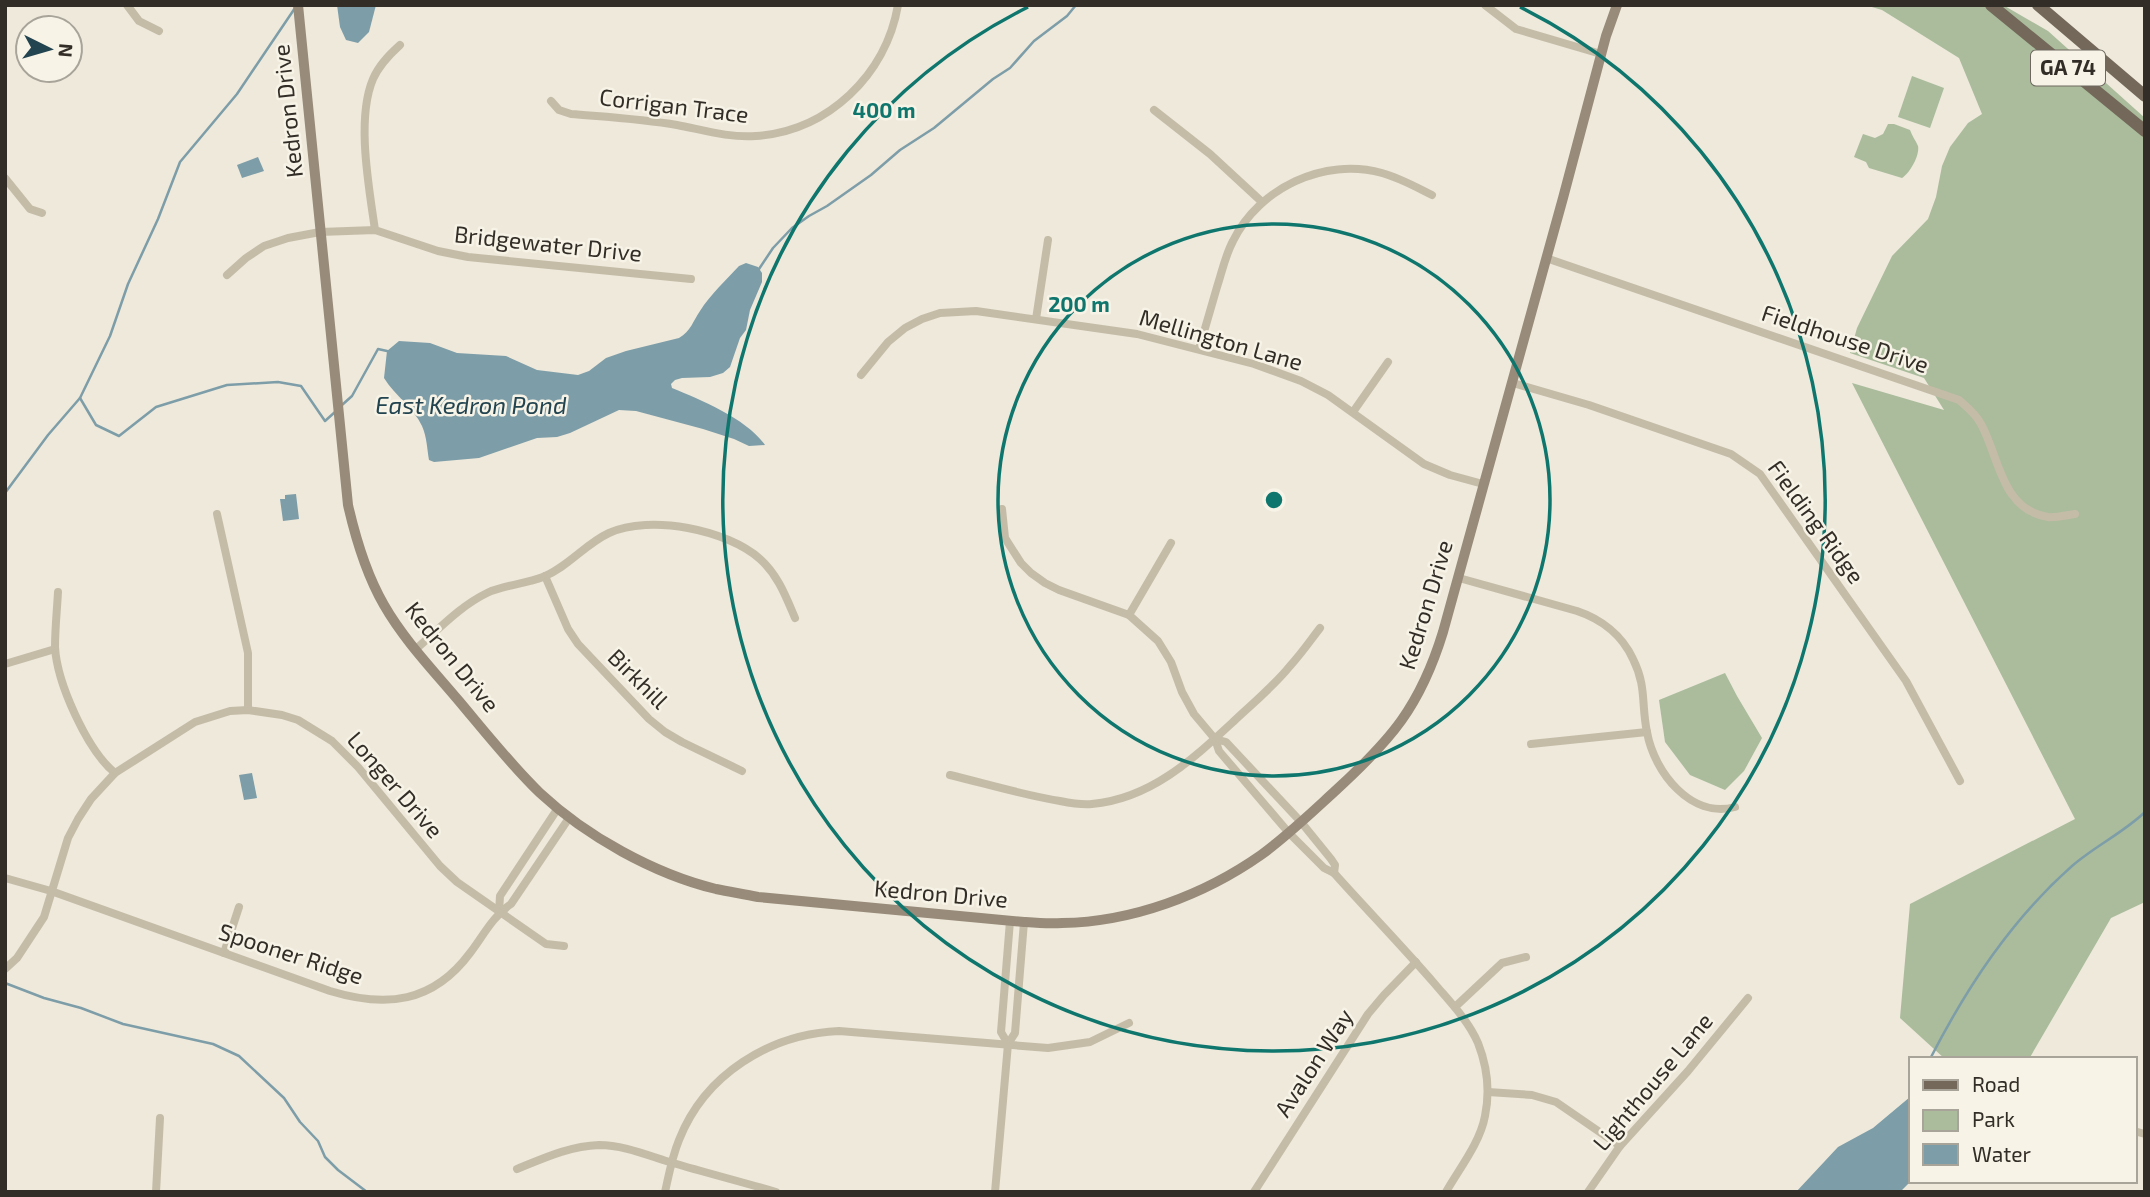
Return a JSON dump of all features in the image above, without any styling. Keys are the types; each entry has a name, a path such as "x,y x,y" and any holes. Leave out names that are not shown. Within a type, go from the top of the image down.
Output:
{"main road":[{"name":"GA 74","path":"1991,5 2145,131"},
{"name":"GA 74","path":"2038,5 2145,96"}],"street":[{"path":"127,5 139,21 159,31"},
{"name":"Corrigan Trace","path":"551,102 559,110 571,114 650,121 727,135 757,136 782,132 826,113 849,97 865,81 878,62 893,30 898,5"},
{"path":"1485,5 1507,23 1526,33 1601,54"},
{"name":"Kedron Drive","path":"299,9 348,505 355,536 372,581 399,629 519,771 558,808 569,818 617,848 652,866 715,889 758,897 1010,921 1060,923 1134,913 1162,905 1225,878 1289,833 1367,761 1407,715 1437,652 1459,578 1601,54 1617,5"},
{"path":"375,230 367,162 366,103 373,79 382,64 400,45"},
{"path":"1154,110 1210,154 1262,202"},
{"path":"1199,349 1232,242 1250,215 1278,190 1330,170 1348,169 1381,173 1432,195"},
{"path":"5,178 30,209 42,213"},
{"name":"Bridgewater Drive","path":"227,275 264,246 286,239 320,232 375,230 438,251 468,257 691,279"},
{"path":"1036,319 1048,240"},
{"name":"Fieldhouse Drive","path":"1546,258 1959,400 1981,423 1996,465 2011,495 2028,510 2048,517 2075,514"},
{"name":"Mellington Lane","path":"861,375 888,342 905,328 940,313 976,312 1155,337 1301,381 1328,394 1424,464 1483,484"},
{"path":"1353,412 1388,362"},
{"name":"Fielding Ridge","path":"1513,383 1589,405 1731,454 1760,474 1906,681 1960,781"},
{"path":"1002,509 1004,538 1031,573 1059,590 1129,615 1158,641 1171,662 1194,714 1215,739 1219,751 1289,833 1324,868 1334,873 1416,962 1471,1028 1484,1059 1488,1092 1485,1118 1446,1192"},
{"path":"217,514 247,653 248,710"},
{"path":"416,649 487,593 545,576 610,532 638,525 668,525 718,537 749,550 776,577 795,618"},
{"path":"1129,615 1171,543"},
{"name":"Birkhill","path":"545,576 564,621 578,644 649,719 682,742 742,771"},
{"path":"1459,578 1577,611 1603,624 1628,648 1637,667 1645,700 1647,732 1663,772 1688,798 1711,810 1722,811 1735,807"},
{"path":"58,592 55,649 63,681 85,736 104,764 115,773"},
{"path":"950,775 1035,797 1090,804 1121,799 1174,774 1215,739 1290,666 1320,628"},
{"path":"5,664 55,649"},
{"name":"Longer Drive","path":"5,969 17,958 44,917 68,838 91,799 115,773 195,722 230,710 282,715 298,720 332,741 358,767 440,866 457,882 546,944 564,946"},
{"path":"1531,744 1647,732"},
{"path":"1215,739 1226,742 1301,822 1335,865 1334,873"},
{"path":"499,912 500,896 558,808"},
{"name":"Spooner Ridge","path":"5,878 51,891 355,998 379,1001 402,999 425,991 447,978 468,956 499,912 511,904 569,818"},
{"path":"224,953 239,906"},
{"path":"995,1192 1007,1044 1002,1032 1010,921"},
{"path":"1007,1044 1015,1033 1024,922"},
{"path":"1455,1007 1502,963 1526,957"},
{"name":"Avalon Way","path":"1254,1192 1368,1014 1416,962"},
{"name":"Lighthouse Lane","path":"1588,1192 1620,1146 1688,1071 1748,998"},
{"path":"665,1192 671,1162 684,1128 704,1097 744,1059 771,1045 799,1035 839,1031 1048,1048 1090,1042 1129,1023"},
{"path":"1488,1092 1532,1095 1556,1102 1620,1146"},
{"path":"156,1192 160,1118"},
{"path":"517,1169 553,1154 601,1145 618,1147 776,1192"}],"green space":[{"path":"1865,5 2003,5 2048,31 2145,118 2145,902 2111,918 2030,1057 1943,1057 1900,1018 1910,904 2075,819 1852,383 1944,410 1924,378 1850,353 1857,328 1892,256 1928,219 1950,147 1968,123 1982,114 1959,58 1882,10"},
{"path":"1912,76 1944,88 1930,128 1898,117"},
{"path":"1888,124 1910,130 1918,146 1914,164 1902,178 1869,168 1866,162 1854,157 1863,134 1875,138 1883,134"},
{"path":"1725,673 1762,738 1744,771 1725,790 1690,775 1665,742 1659,700"}],"water":[{"path":"337,5 376,5 369,32 358,43 346,40 340,27"},
{"path":"258,157 264,171 242,178 237,165"},
{"name":"East Kedron Pond","path":"746,263 758,267 762,273 762,282 730,367 723,373 710,377 682,378 671,384 672,388 735,419 765,445 749,446 703,429 636,411 619,410 557,437 537,438 479,458 434,462 429,460 425,434 419,420 384,378 387,351 399,341 430,343 457,353 506,356 537,370 578,375 589,371 606,358 679,338 689,329 713,293 739,266"},
{"path":"296,494 299,519 283,521 280,499 285,499 285,495"},
{"path":"252,773 257,798 244,800 239,775"},
{"path":"1909,1098 1909,1183 1900,1192 1796,1192 1838,1147 1873,1128"}],"waterway":[{"path":"759,269 773,248 792,228 827,206 871,175 900,150 934,128 1010,68 1034,41 1067,16 1076,5"},
{"path":"5,493 48,435 80,398 110,336 128,284 158,219 180,162 237,94 295,8"},
{"path":"342,405 352,396 378,349 387,351"},
{"path":"80,398 96,425 119,436 156,407 227,385 278,382 301,386 325,421 335,412"},
{"path":"1931,1057 1975,981 2029,909 2072,866 2145,812"},
{"path":"5,983 123,1024 213,1044 239,1056 284,1098 300,1122 318,1141 325,1157 367,1192"}]}
